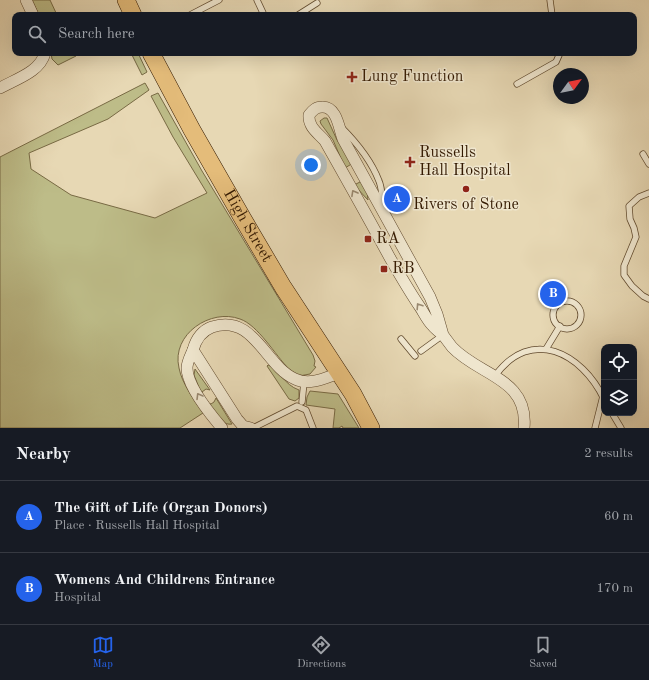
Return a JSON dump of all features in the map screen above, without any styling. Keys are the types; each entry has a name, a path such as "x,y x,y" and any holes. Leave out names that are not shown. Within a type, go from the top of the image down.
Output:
{"main road":[{"path":"126,0 132,12"},
{"name":"High Street","path":"153,56 192,130 247,226 283,287 353,394 371,428"},
{"name":"High Street","path":"353,394 384,428"}],"street":[{"path":"26,0 32,12"},
{"path":"0,88 35,69 43,60 44,56"},
{"path":"443,336 437,314 430,298 343,139 335,114 328,108 317,108 309,115 311,125 326,141 413,297 431,325 462,356 508,384 520,400 525,418 524,428"},
{"path":"217,426 190,382 187,368 195,342 200,334 207,329 226,325 236,327 244,331 255,340 286,374 294,379 304,382 319,380 339,373"},
{"path":"193,350 237,419 243,426 255,428"}],"lane":[{"path":"208,6 214,0"},
{"path":"196,12 219,0"},
{"path":"257,0 263,12"},
{"path":"550,0 551,12"},
{"path":"303,12 317,3"},
{"path":"517,84 556,62 559,56"},
{"path":"643,154 649,164"},
{"path":"649,193 639,197 629,206 630,219 636,237 624,266 624,275 632,286 643,296 649,299"},
{"path":"565,301 574,303 580,310 580,319 577,324 569,328 560,326 556,324 553,317 554,309 560,302 565,301"},
{"path":"546,349 560,326"},
{"path":"421,351 443,336"},
{"path":"401,339 415,356"},
{"path":"496,376 505,364 518,354 529,350 546,349 558,352 575,362 596,386 601,395"},
{"path":"304,382 302,402 313,428"},
{"path":"255,428 302,402"},
{"path":"297,406 306,410"},
{"path":"595,428 601,406"},
{"path":"614,416 621,428"}],"shaded area":[{"path":"32,0 50,0 56,12 38,12"},
{"path":"52,56 76,56 58,65 52,59"},
{"path":"132,56 139,56 147,72 142,75"},
{"path":"145,83 149,90 108,119 29,153 31,169 71,195 155,218 207,193 173,137 151,96 158,93 202,171 313,355 315,361 314,366 316,367 310,374 299,376 289,369 260,334 247,322 229,317 217,317 196,327 187,335 181,344 178,356 179,368 183,380 203,413 180,428 0,428 0,157"},
{"path":"327,118 337,140 353,163 345,168 333,140 321,124 320,121"},
{"path":"362,181 367,191 368,200 354,185"},
{"path":"268,365 275,369 285,381 299,390 299,398 295,401 289,399 267,366"},
{"path":"195,369 210,390 206,389 202,392 202,395 194,375"},
{"path":"310,391 338,394 359,428 343,428 342,426 339,428 333,428 335,409 306,405 307,397"},
{"path":"216,398 232,424 221,421 208,403 211,404"}],"place":[{"name":"Lung Function","path":"352,77"},
{"name":"Russells Hall Hospital","path":"410,162"},
{"name":"Rivers of Stone","path":"466,189"},
{"name":"The Gift of Life (Organ Donors)","path":"397,199"},
{"name":"RA","path":"368,239"},
{"name":"RB","path":"384,269"},
{"name":"Womens And Childrens Entrance","path":"553,294"}]}
